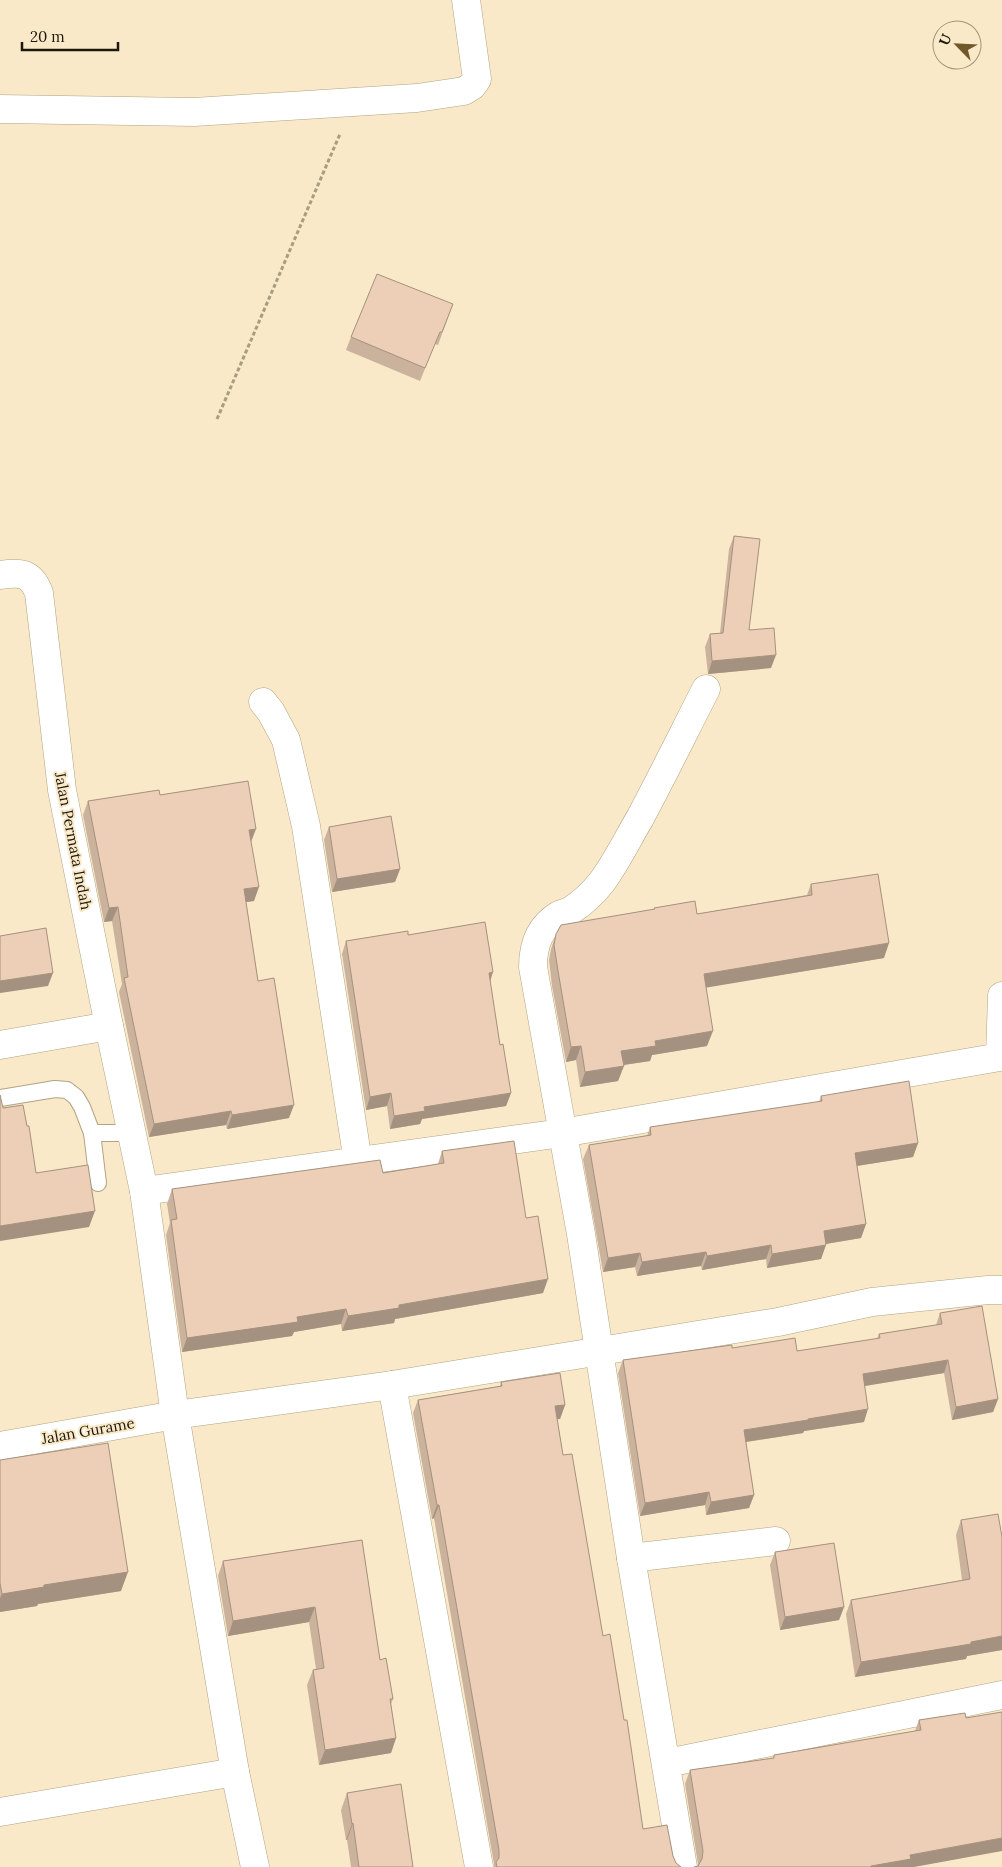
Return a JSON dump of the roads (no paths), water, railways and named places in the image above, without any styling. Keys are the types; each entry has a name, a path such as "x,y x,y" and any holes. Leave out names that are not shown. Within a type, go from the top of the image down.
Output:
{"street":[{"path":"0,108 176,112 417,98 464,91 472,86 477,79 466,0"},
{"name":"Jalan Permata Indah","path":"0,575 16,572 24,574 36,586 39,593 62,790 109,1026"},
{"path":"683,1867 631,1558 600,1350 533,966 535,942 550,922 559,915 569,911 600,885 615,863 657,786 706,689"},
{"path":"263,702 271,712 286,740 306,826 358,1162"},
{"path":"144,1192 562,1133 1000,1057 1002,996"},
{"path":"0,1046 109,1026 144,1192 175,1415 235,1772 255,1867"},
{"name":"Jalan Gurame","path":"0,1446 175,1415 392,1385 778,1322 872,1302 1002,1290"},
{"path":"392,1385 479,1867"},
{"path":"631,1558 776,1541"},
{"path":"667,1763 1002,1695"},
{"path":"0,1812 235,1772"}],"lane":[{"path":"0,1098 55,1089 67,1090 76,1097 92,1132 98,1183"},
{"path":"92,1132 132,1133"}]}
